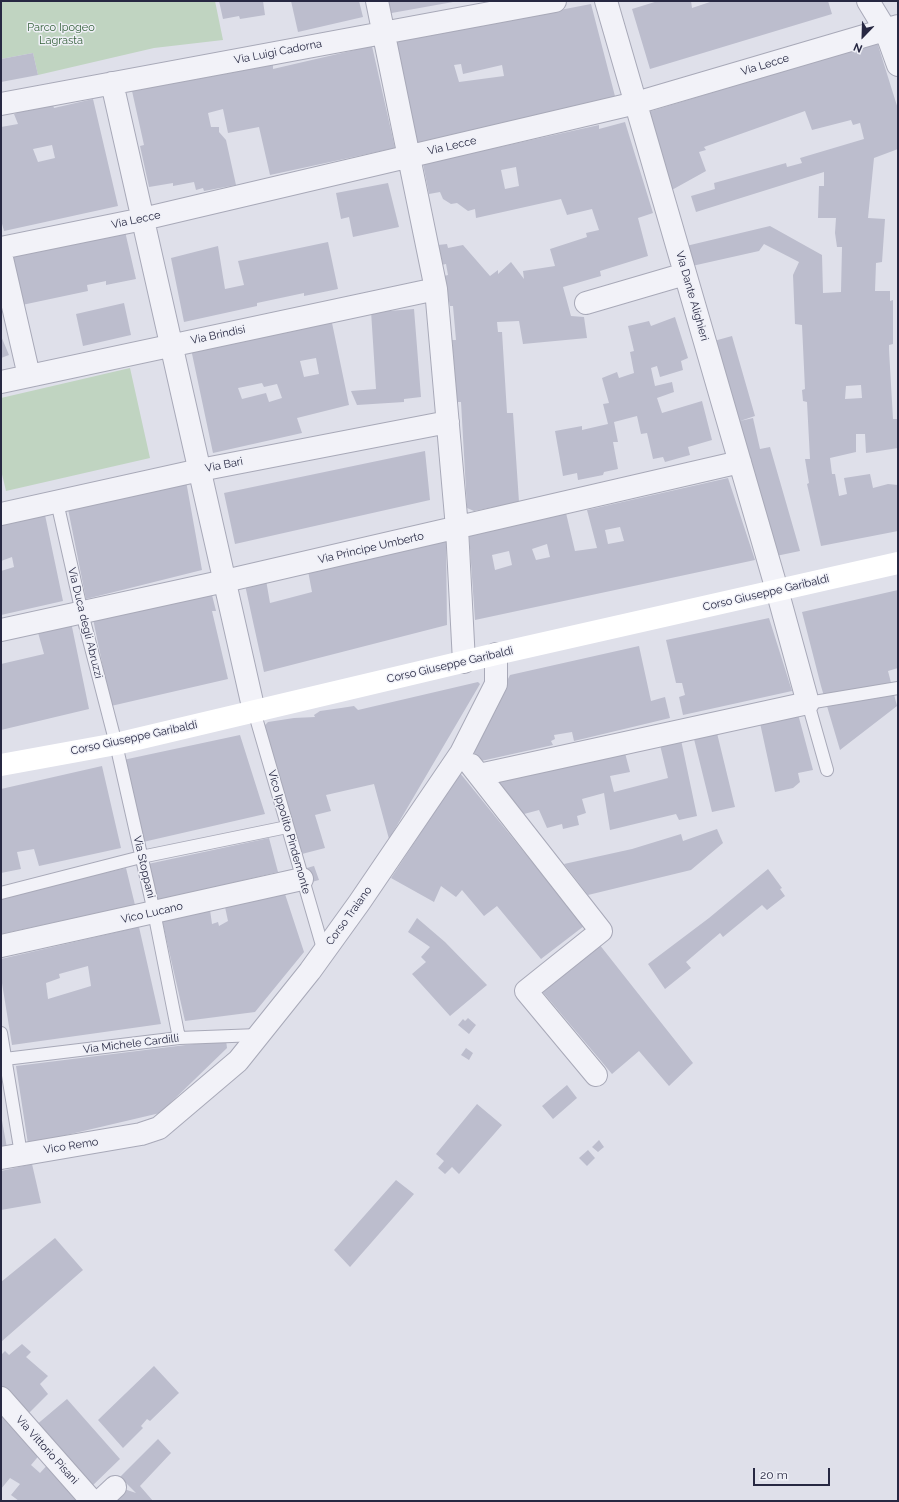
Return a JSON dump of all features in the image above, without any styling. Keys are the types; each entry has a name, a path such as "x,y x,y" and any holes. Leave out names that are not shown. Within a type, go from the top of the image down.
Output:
{"street":[{"path":"377,1 385,32 436,289 457,528 464,662"},
{"name":"Via Luigi Cadorna","path":"1,104 555,1"},
{"name":"Via Dante Alighieri","path":"606,1 777,590 808,702"},
{"path":"868,1 891,28 898,64"},
{"name":"Via Lecce","path":"1,248 143,219 636,103 891,28"},
{"path":"112,83 254,711"},
{"path":"1,254 29,376"},
{"path":"586,303 685,274"},
{"name":"Via Brindisi","path":"1,382 436,289"},
{"name":"Via Bari","path":"1,514 200,470 448,422"},
{"name":"Via Principe Umberto","path":"1,630 225,581 740,462"},
{"name":"Corso Giuseppe Garibaldi","path":"1,765 116,744 496,654 898,563"},
{"name":"Corso Traiano","path":"141,1134 159,1128 238,1061 324,952 461,753 496,684 496,654"},
{"path":"479,775 808,702"},
{"path":"461,753 601,932 526,991 596,1075"},
{"name":"Vico Lucano","path":"1,946 302,879"},
{"name":"Vico Remo","path":"11,1156 141,1134"},
{"name":"Via Vittorio Pisani","path":"1,1398 92,1501"}],"lane":[{"name":"Via Duca degli Abruzzi","path":"57,502 82,613 116,744"},
{"path":"827,770 808,702 898,688"},
{"name":"Vico Ippolito Pindemonte","path":"254,711 324,952"},
{"name":"Via Stoppani","path":"116,744 154,912 179,1038"},
{"path":"1,893 141,857 287,827"},
{"path":"1,1033 5,1059 11,1156"},
{"name":"Via Michele Cardilli","path":"5,1059 179,1038 258,1035"}],"green space":[{"name":"Parco Ipogeo Lagrasta","path":"1,1 215,1 223,40 154,48 38,75 33,53 1,59"},
{"path":"130,368 150,458 6,491 1,470 1,398"}],"building":[{"path":"219,1 263,1 265,15 240,19 239,16 223,19"},
{"path":"291,1 359,1 363,17 298,32"},
{"path":"383,1 453,1 453,2 386,14"},
{"path":"658,1 691,1 692,8 713,1 828,1 832,14 650,69 632,9"},
{"path":"591,4 616,100 417,144 394,42","holes":["461,64 463,74 502,65 504,76 459,82 454,65"]},
{"path":"877,42 898,109 898,149 874,158 868,218 885,219 882,262 876,263 875,291 890,291 890,301 893,300 893,344 889,345 889,350 893,419 898,419 898,448 866,453 865,434 856,434 856,452 830,458 832,474 835,474 839,496 847,494 844,478 870,474 873,488 888,484 898,485 898,531 821,546 807,484 809,483 805,459 810,459 807,402 803,401 802,390 805,389 802,325 795,324 793,275 799,262 764,244 759,251 692,266 686,246 770,226 822,255 823,293 841,292 842,247 837,247 835,233 836,218 818,218 819,186 824,186 824,172 696,212 691,196 715,189 714,183 786,163 787,167 802,163 800,158 864,139 860,123 853,125 851,120 812,130 805,111 704,147 706,150 699,152 706,171 670,191 645,113","holes":["861,385 862,398 845,399 846,386"]},
{"path":"372,46 395,148 270,175 259,127 228,133 223,109 208,113 211,127 219,127 219,132 226,140 236,185 204,191 203,188 196,190 194,182 173,186 173,183 149,187 140,146 144,145 132,91 273,65 273,69"},
{"path":"33,53 38,75 1,82 1,59"},
{"path":"93,99 118,206 4,231 1,220 1,127 18,124 14,114 33,107 53,105 54,108","holes":["52,145 55,158 38,162 33,149"]},
{"path":"625,122 653,213 638,218 648,256 600,271 601,276 563,287 571,316 584,317 587,338 523,344 519,321 497,322 498,332 502,332 507,413 513,413 519,502 474,511 467,508 461,402 457,402 452,340 456,340 453,306 450,306 444,276 448,275 446,264 441,265 438,245 447,244 448,248 463,245 490,276 498,270 498,274 511,262 524,279 523,271 555,266 550,249 587,237 586,233 599,230 592,209 567,215 561,199 476,218 475,209 468,211 457,203 451,204 443,199 440,192 429,194 423,164 599,125 599,129","holes":["516,167 519,186 505,189 501,170"]},
{"path":"388,183 399,227 353,237 349,217 341,219 336,193"},
{"path":"124,227 136,279 106,285 106,281 87,285 88,291 22,305 10,253"},
{"path":"328,242 338,289 304,296 304,293 257,303 257,306 184,322 171,258 218,246 225,289 244,285 238,261"},
{"path":"124,303 131,335 83,346 76,314"},
{"path":"388,307 389,311 414,309 421,397 404,399 404,402 357,405 351,391 376,389 371,311"},
{"path":"675,317 688,358 681,361 683,370 660,377 657,366 651,368 655,386 672,382 674,392 657,398 662,413 702,401 712,440 688,447 690,455 665,462 663,457 653,459 647,433 641,434 637,416 614,422 618,442 613,442 618,469 604,472 603,475 578,480 577,473 563,476 555,431 582,426 582,430 608,424 603,404 609,403 602,378 617,372 619,378 634,373 630,352 634,351 628,326 649,321 651,326"},
{"path":"331,318 349,405 297,418 302,433 213,453 191,349","holes":["316,358 319,374 304,377 300,361","262,383 264,387 277,384 282,398 269,402 266,393 242,399 238,388"]},
{"path":"1,336 9,355 1,358"},
{"path":"732,336 755,416 740,421 753,418 760,449 770,447 800,551 776,556 714,341"},
{"path":"425,451 430,500 235,544 224,493"},
{"path":"728,478 755,560 475,620 469,534 566,513 575,551 597,548 587,510","holes":["620,527 624,541 608,544 605,530","547,544 550,557 536,560 532,549","509,551 512,565 495,570 492,555"]},
{"path":"186,481 202,570 86,599 68,509"},
{"path":"45,515 63,601 1,615 1,571 14,567 12,557 1,561 1,524"},
{"path":"446,539 447,625 264,672 245,585 266,580 270,603 312,592 308,571"},
{"path":"898,590 898,668 888,671 897,706 840,750 821,686 802,612"},
{"path":"212,595 216,611 212,611 228,679 111,706 93,619"},
{"path":"769,618 792,691 683,715 679,697 685,695 682,683 676,683 666,640"},
{"path":"71,622 89,709 1,730 1,664 44,654 37,629"},
{"path":"639,646 651,701 665,697 670,718 574,741 572,732 554,735 555,739 551,741 553,745 481,761 472,750 510,675"},
{"path":"478,682 480,684 389,839 374,784 326,795 331,811 315,815 325,848 298,855 263,727 268,722 294,718 315,717 314,715 320,711 354,706 358,710"},
{"path":"798,714 813,770 798,773 800,782 793,788 775,792 760,723"},
{"path":"716,729 735,807 712,812 693,735"},
{"path":"240,735 265,814 143,842 136,805 132,806 123,760"},
{"path":"681,740 697,816 679,820 676,814 610,830 604,793 582,799 586,813 577,816 579,825 563,829 562,824 547,828 539,810 524,814 497,785 497,782 625,753 630,772 610,776 614,792 668,778 660,745"},
{"path":"102,766 121,848 39,866 34,849 17,852 21,869 1,873 1,789"},
{"path":"460,773 584,926 541,959 497,906 484,916 462,890 456,897 441,886 434,902 391,878"},
{"path":"717,829 723,843 691,870 588,895 564,864 632,849 681,834 683,841"},
{"path":"269,838 278,872 156,901 148,864"},
{"path":"314,866 319,880 308,883 303,869"},
{"path":"126,868 135,905 1,934 1,896"},
{"path":"768,869 782,888 780,889 785,896 767,910 762,905 723,937 720,933 686,962 691,968 665,989 648,964 709,918"},
{"path":"285,894 304,952 255,1012 185,1021 162,920 210,910 212,924 218,922 219,926 228,921 225,907"},
{"path":"417,918 445,942 487,985 450,1016 412,974 426,962 421,957 430,947 408,932"},
{"path":"139,927 161,1024 12,1045 1,977 1,959","holes":["88,966 91,986 48,999 46,983 60,978 59,974"]},
{"path":"599,944 693,1063 669,1086 639,1051 612,1074 541,990"},
{"path":"468,1018 476,1025 469,1034 458,1025 463,1019 465,1021"},
{"path":"226,1040 227,1048 160,1113 28,1144 16,1066"},
{"path":"466,1048 473,1053 469,1060 461,1055"},
{"path":"567,1085 577,1098 553,1119 542,1106"},
{"path":"477,1104 502,1125 459,1174 452,1167 445,1174 438,1168 444,1161 436,1154"},
{"path":"1,1115 7,1148 1,1149"},
{"path":"599,1140 604,1147 598,1152 592,1147"},
{"path":"588,1150 595,1158 587,1166 579,1158"},
{"path":"32,1164 41,1203 1,1210 1,1171"},
{"path":"396,1180 414,1194 350,1267 334,1250"},
{"path":"55,1238 83,1270 1,1342 1,1282"},
{"path":"22,1344 31,1352 26,1357 48,1376 40,1384 48,1394 25,1417 1,1389 1,1355 5,1351 9,1355"},
{"path":"154,1366 179,1393 150,1421 147,1419 141,1426 143,1428 123,1448 98,1420"},
{"path":"67,1399 120,1459 90,1488 35,1426"},
{"path":"1,1408 42,1452 31,1465 40,1473 51,1461 82,1496 77,1501 19,1501 11,1495 20,1484 10,1478 1,1489"},
{"path":"158,1439 171,1453 140,1486 153,1501 111,1501 124,1489 136,1493 120,1477"}]}
